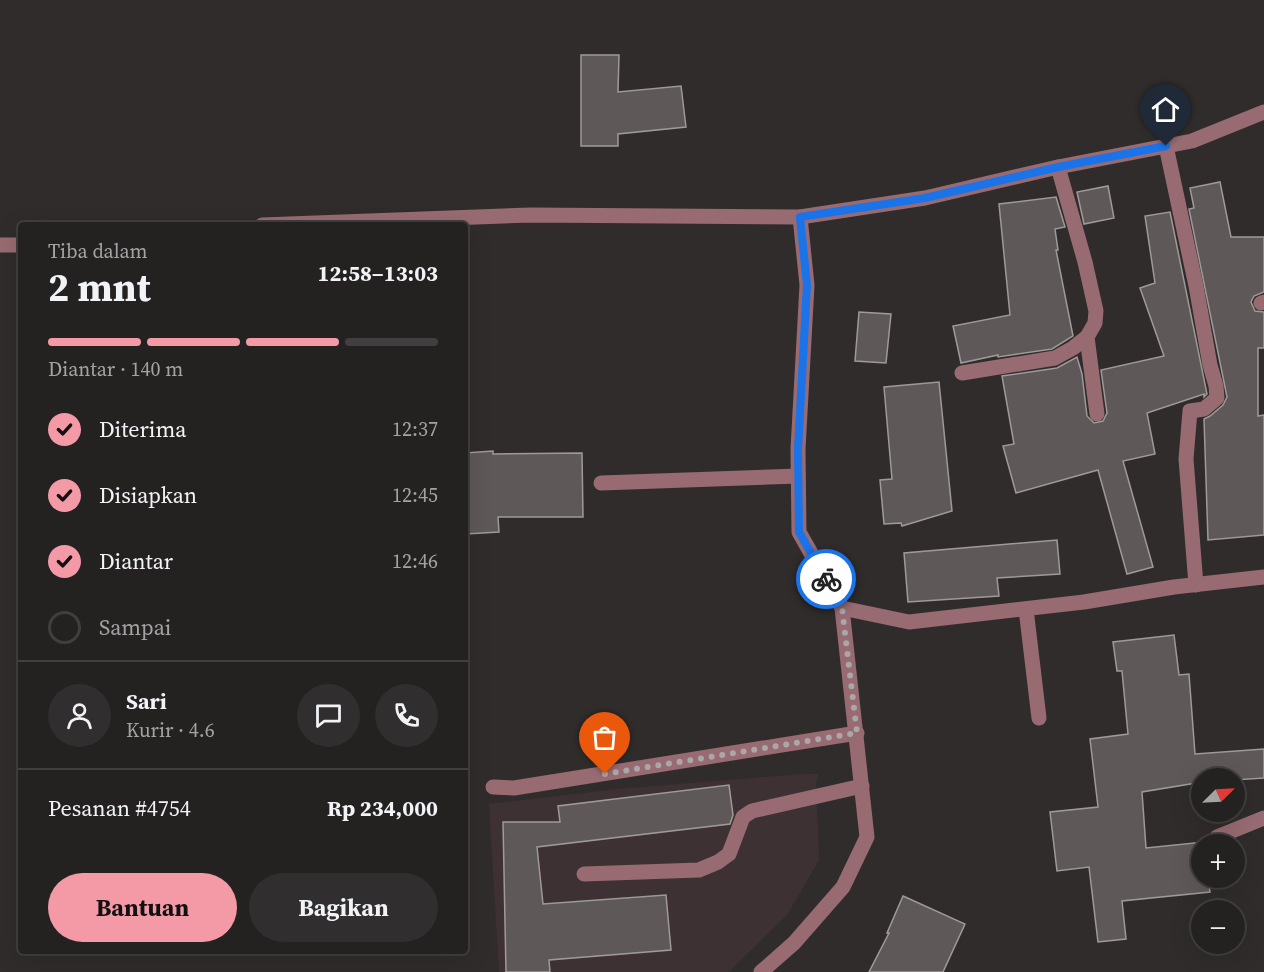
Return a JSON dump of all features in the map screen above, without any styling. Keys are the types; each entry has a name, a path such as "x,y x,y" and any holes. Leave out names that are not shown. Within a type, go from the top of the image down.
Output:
{"street":[{"path":"311,222 531,215 800,217 925,198 1058,167 1192,141 1264,112"},
{"path":"1166,146 1216,386 1216,398 1204,409 1190,411 1186,459 1196,585"},
{"path":"962,373 1055,358 1087,337 1095,323 1096,311 1085,262 1058,167"},
{"path":"761,972 794,943 843,887 867,837 842,608 799,532 801,372 807,285 800,217"},
{"path":"0,244 18,245"},
{"path":"1087,337 1097,414"},
{"path":"601,483 798,476"},
{"path":"842,608 909,622 1084,602 1264,577"},
{"path":"1026,609 1039,718"},
{"path":"493,787 514,788 857,733"},
{"path":"584,873 699,870 718,862 729,854 743,817 752,811 862,786"},
{"path":"1224,834 1264,818"}],"shaded area":[{"path":"818,774 816,784 819,860 787,915 729,972 499,972 489,804 618,789"}],"building":[{"path":"581,55 619,55 618,92 681,86 686,127 618,134 618,146 581,146"},
{"path":"1220,182 1231,237 1264,237 1264,292 1254,296 1251,302 1255,311 1264,312 1264,348 1258,348 1258,416 1264,415 1264,535 1208,540 1204,419 1223,405 1227,397 1189,209 1194,208 1190,188"},
{"path":"1108,186 1114,218 1084,224 1077,192"},
{"path":"1056,197 1065,227 1055,229 1058,250 1056,250 1073,336 1052,349 998,357 998,355 961,363 953,326 1010,315 999,204"},
{"path":"1170,212 1207,394 1204,397 1204,394 1147,413 1155,454 1123,461 1153,567 1127,574 1098,470 1016,493 1003,446 1014,444 1002,376 1057,368 1077,357 1082,374 1087,416 1094,423 1103,421 1107,413 1101,370 1164,356 1140,288 1155,283 1145,216"},
{"path":"859,312 891,314 886,363 855,361"},
{"path":"939,382 952,511 902,526 901,523 884,524 880,480 892,479 884,387"},
{"path":"493,451 493,454 582,453 583,517 498,517 499,532 468,534 468,453"},
{"path":"1057,540 1060,574 997,578 999,596 908,602 904,553"},
{"path":"1174,635 1179,675 1189,674 1195,754 1264,749 1264,778 1245,779 1245,768 1191,768 1191,784 1142,792 1146,848 1191,843 1191,888 1209,888 1210,892 1122,901 1126,939 1098,942 1089,867 1057,871 1050,812 1098,807 1090,739 1128,734 1122,671 1117,671 1113,642"},
{"path":"729,785 733,815 730,824 537,847 543,904 666,895 671,950 549,960 550,972 506,972 503,822 560,822 558,806"},
{"path":"903,896 965,924 943,972 869,972 889,933 887,933"}],"way so far":[{"path":"605,774 857,733 842,608 826,579"}],"route":[{"path":"826,579 799,532 798,449 807,285 800,217 925,198 1058,167 1166,146"}]}
